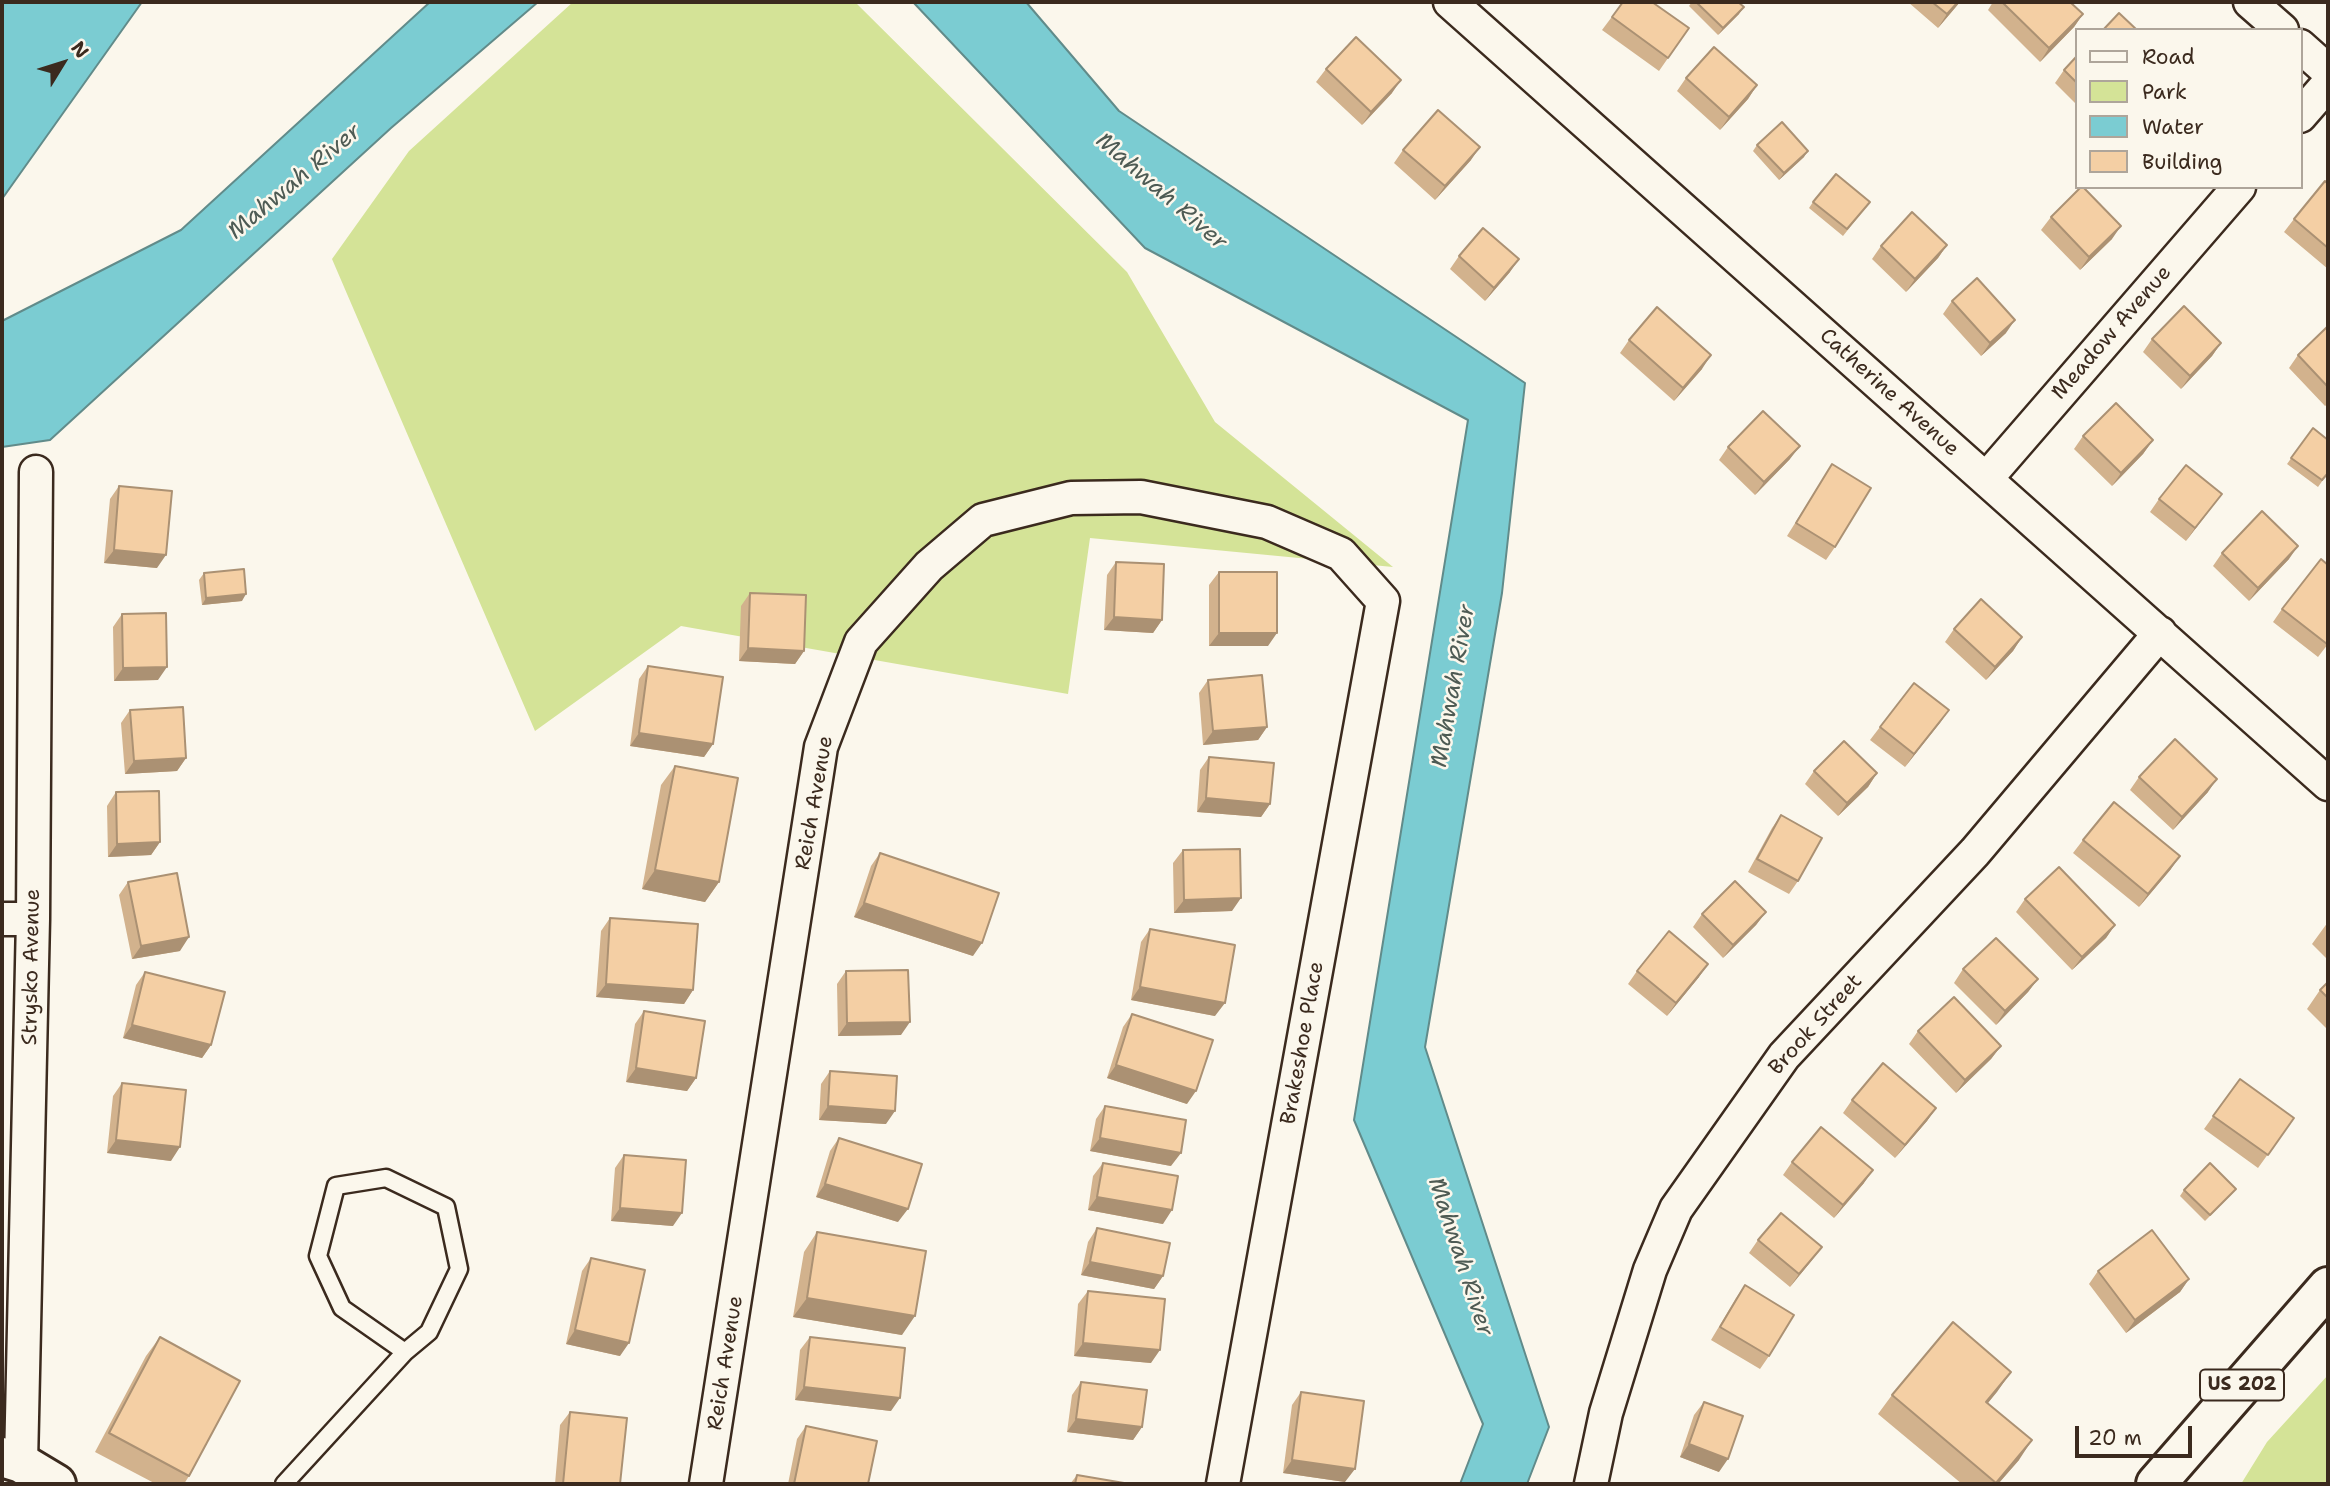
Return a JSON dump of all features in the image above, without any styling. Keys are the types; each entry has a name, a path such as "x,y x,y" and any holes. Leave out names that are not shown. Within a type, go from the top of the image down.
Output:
{"main road":[{"name":"US 202","path":"2156,1484 2328,1287"},
{"path":"11,1460 55,1484"}],"street":[{"name":"Catherine Avenue","path":"1450,2 2328,783"},
{"path":"2250,2 2280,28"},
{"path":"2302,48 2328,71"},
{"path":"2302,114 2328,84"},
{"name":"Meadow Avenue","path":"1986,479 2237,189"},
{"name":"Strysko Avenue","path":"11,1460 33,919 36,472"},
{"name":"Reich Avenue","path":"706,1484 821,747 861,642 929,566 983,520 1071,498 1141,497 1267,522 1341,554 1383,601"},
{"name":"Brakeshoe Place","path":"1223,1484 1383,601"},
{"name":"Brook Street","path":"1591,1484 1606,1413 1646,1283 1676,1209 1784,1056 1975,852 2160,633"},
{"path":"2,919 33,919"}],"lane":[{"path":"284,1484 405,1352 429,1332 459,1269 446,1208 386,1178 336,1186 318,1256 342,1308 405,1352"}],"green space":[{"path":"573,2 855,2 1127,272 1215,422 1393,567 1090,538 1068,694 681,626 535,731 332,259 409,151"},
{"path":"2328,1375 2328,1484 2241,1484 2267,1442"}],"water":[{"path":"2,2 142,2 2,199"},
{"name":"Mahwah River","path":"430,2 538,2 391,128 50,440 2,447 2,321 181,230"},
{"name":"Mahwah River","path":"913,2 1026,2 1119,111 1525,383 1502,593 1425,1047 1549,1427 1527,1484 1460,1484 1483,1424 1354,1120 1468,420 1145,248"}],"building":[{"path":"1623,2 1652,2 1689,28 1668,58 1612,17"},
{"path":"1696,2 1738,2 1744,7 1723,28"},
{"path":"1932,2 1958,2 1947,14"},
{"path":"2002,2 2070,2 2083,14 2049,48"},
{"path":"2119,13 2135,28 2105,28"},
{"path":"1356,37 1401,80 1371,112 1326,69"},
{"path":"1714,47 1757,85 1729,117 1686,78"},
{"path":"2074,59 2074,80 2064,70"},
{"path":"1438,110 1480,147 1445,186 1403,150"},
{"path":"1782,122 1808,151 1784,173 1757,145"},
{"path":"1836,174 1870,202 1847,229 1813,202"},
{"path":"2325,181 2328,184 2328,248 2294,219"},
{"path":"2079,189 2085,189 2121,226 2089,257 2051,217"},
{"path":"1912,212 1947,245 1915,279 1881,246"},
{"path":"1483,228 1519,259 1494,288 1459,256"},
{"path":"1977,278 2015,320 1990,343 1952,301"},
{"path":"2184,306 2221,343 2190,376 2152,339"},
{"path":"1657,307 1711,355 1683,388 1629,340"},
{"path":"2328,328 2328,387 2298,355"},
{"path":"2116,403 2153,440 2121,473 2083,436"},
{"path":"1763,411 1800,446 1764,482 1728,447"},
{"path":"2313,428 2328,440 2328,473 2322,480 2291,458"},
{"path":"1832,464 1871,488 1835,547 1796,523"},
{"path":"2186,465 2222,494 2195,528 2159,499"},
{"path":"119,486 172,491 166,555 114,550"},
{"path":"2262,511 2298,546 2258,588 2222,553"},
{"path":"2321,559 2328,565 2327,644 2282,609"},
{"path":"1116,562 1164,564 1162,620 1114,617"},
{"path":"244,569 246,594 206,598 204,573"},
{"path":"1219,572 1277,572 1277,633 1219,633"},
{"path":"750,593 806,595 804,651 748,648"},
{"path":"1981,599 2022,637 1995,667 1954,629"},
{"path":"166,613 167,667 123,668 122,614"},
{"path":"648,666 723,677 713,744 639,733"},
{"path":"1262,675 1267,727 1213,731 1208,680"},
{"path":"1914,683 1949,710 1914,754 1880,727"},
{"path":"183,707 186,758 134,761 130,710"},
{"path":"2175,739 2217,779 2182,817 2139,777"},
{"path":"1844,741 1877,773 1847,803 1814,771"},
{"path":"1209,757 1274,763 1270,804 1206,798"},
{"path":"675,766 738,778 719,882 655,870"},
{"path":"159,791 160,842 117,844 116,792"},
{"path":"2114,802 2180,856 2148,894 2083,840"},
{"path":"1781,815 1822,838 1798,881 1757,859"},
{"path":"1240,849 1241,898 1184,900 1183,850"},
{"path":"880,853 999,893 982,943 864,903"},
{"path":"2059,867 2115,925 2082,957 2025,899"},
{"path":"177,873 189,937 141,946 128,882"},
{"path":"1735,881 1766,912 1733,945 1702,914"},
{"path":"610,918 698,924 693,990 606,984"},
{"path":"1150,929 1235,945 1225,1003 1140,987"},
{"path":"1669,931 1708,964 1676,1003 1637,971"},
{"path":"1996,938 2038,979 2005,1011 1963,969"},
{"path":"908,970 910,1022 847,1023 846,971"},
{"path":"145,972 225,992 211,1045 132,1025"},
{"path":"2328,982 2328,998 2320,990"},
{"path":"1954,997 2001,1046 1965,1080 1918,1031"},
{"path":"644,1011 705,1021 696,1078 636,1068"},
{"path":"1132,1014 1213,1040 1196,1091 1116,1065"},
{"path":"1883,1063 1936,1108 1905,1145 1852,1100"},
{"path":"830,1071 897,1076 895,1111 828,1106"},
{"path":"2240,1079 2294,1118 2268,1155 2213,1116"},
{"path":"122,1083 186,1090 180,1147 116,1140"},
{"path":"1105,1106 1186,1120 1181,1153 1100,1138"},
{"path":"1821,1127 1873,1170 1843,1205 1792,1162"},
{"path":"839,1138 922,1164 908,1209 825,1184"},
{"path":"624,1155 686,1160 682,1213 620,1208"},
{"path":"1103,1163 1178,1176 1172,1210 1097,1197"},
{"path":"2210,1163 2236,1189 2210,1215 2184,1190"},
{"path":"1781,1213 1822,1247 1799,1274 1758,1240"},
{"path":"1097,1228 1170,1243 1163,1276 1090,1262"},
{"path":"2152,1230 2189,1279 2135,1320 2098,1271"},
{"path":"817,1232 926,1251 915,1316 807,1298"},
{"path":"591,1258 645,1270 629,1343 575,1330"},
{"path":"1745,1285 1794,1315 1769,1356 1720,1327"},
{"path":"1088,1291 1165,1299 1160,1350 1083,1343"},
{"path":"1953,1322 2011,1372 1986,1402 2032,1440 1996,1483 1892,1395"},
{"path":"160,1337 240,1381 189,1476 109,1433"},
{"path":"810,1337 905,1348 900,1398 804,1387"},
{"path":"1081,1382 1147,1390 1142,1427 1076,1419"},
{"path":"1301,1392 1364,1401 1355,1469 1292,1460"},
{"path":"1704,1402 1743,1416 1728,1459 1689,1444"},
{"path":"570,1412 627,1418 620,1484 563,1484"},
{"path":"806,1426 877,1441 868,1484 794,1484"},
{"path":"1077,1475 1130,1484 1075,1484"}]}
